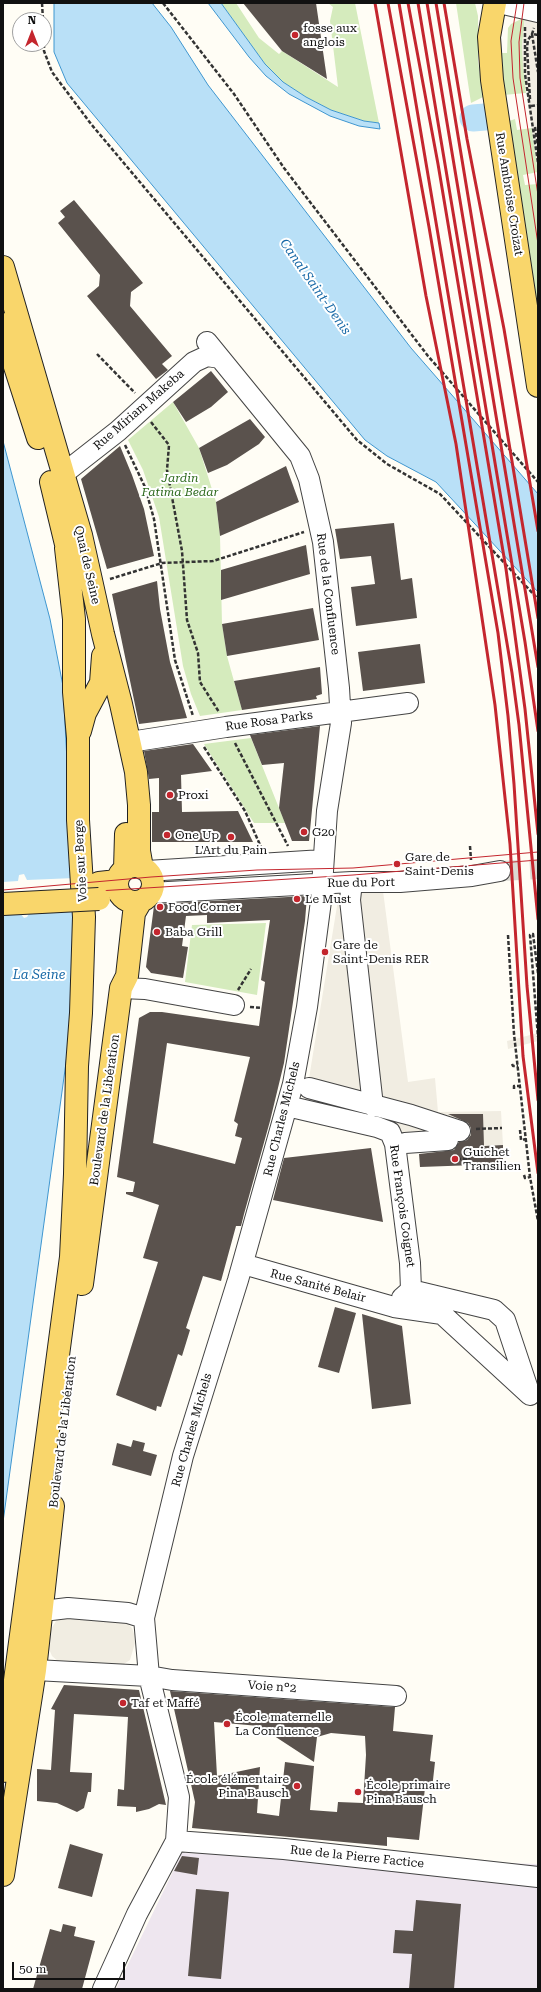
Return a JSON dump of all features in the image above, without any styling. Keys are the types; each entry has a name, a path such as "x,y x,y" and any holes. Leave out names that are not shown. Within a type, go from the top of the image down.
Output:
{"main road":[{"name":"Rue Ambroise Croizat","path":"491,4 488,37 492,80 538,386"},
{"name":"Quai de Seine","path":"3,267 81,535 103,634 130,742 139,804 139,851 126,886"},
{"name":"Quai de Seine","path":"3,324 9,348 50,474 66,548"},
{"name":"Voie sur Berge","path":"66,548 76,593 74,619 74,692 78,738 78,820 84,917 83,980 75,1109 86,1175"},
{"name":"Quai de Seine","path":"76,593 116,731 125,770 127,800 126,886"},
{"path":"78,738 85,713 101,683 104,668 103,634"},
{"path":"3,889 126,886"},
{"path":"3,904 126,886"},
{"name":"Boulevard de la Libération","path":"42,1612 61,1327 71,1258 86,1175 108,1096 121,988 128,976 134,913 126,886"},
{"path":"86,1175 88,1137 108,1096"},
{"path":"75,1109 88,1137"},
{"name":"Boulevard de la Libération","path":"3,1875 27,1664 42,1612 45,1587 62,1434 86,1175"},
{"path":"3,1770 27,1664"}],"street":[{"path":"491,4 538,12"},
{"name":"Rue de la Confluence","path":"207,342 300,456 309,479 319,527 337,665 341,711 341,723 327,811 323,860"},
{"name":"Rue Miriam Makeba","path":"63,474 107,436 143,408 194,362 207,356 220,358"},
{"name":"Rue Rosa Parks","path":"130,742 226,727 408,703"},
{"name":"Rue du Port","path":"126,886 268,863 323,860"},
{"name":"Rue Charles Michels","path":"103,1989 137,1914 176,1841 178,1797 149,1676 144,1618 182,1456 243,1264 293,1084 307,1008 322,884 323,860"},
{"name":"Rue du Port","path":"126,886 322,884 346,894 400,882 472,876 500,871"},
{"path":"346,894 373,1106"},
{"path":"121,988 145,989 234,1006"},
{"path":"309,1088 412,1115 459,1139"},
{"name":"Rue François Coignet","path":"287,1106 377,1127 390,1132 395,1144 410,1263 411,1290"},
{"path":"412,1115 410,1143 459,1139"},
{"name":"Rue Sanité Belair","path":"243,1264 394,1307 442,1314 530,1395 505,1320 494,1310 411,1290"},
{"path":"394,1307 411,1290"},
{"path":"42,1612 128,1613 144,1618"},
{"name":"Voie n°2","path":"27,1664 149,1676 172,1680 396,1696"},
{"name":"Rue de la Pierre Factice","path":"176,1841 284,1849 538,1877"}],"path":[{"path":"163,3 234,94 284,168 428,356 538,482"},
{"path":"538,12 532,34 528,40 527,48 531,106 538,145"},
{"path":"538,12 526,23 524,51 525,74 538,163"},
{"path":"532,34 538,35"},
{"path":"532,34 538,72"},
{"path":"44,52 52,72 91,124 357,440 387,464 440,494 538,599"},
{"path":"531,106 538,105"},
{"path":"97,354 128,385 169,445 167,470 183,562 187,620 198,653 200,682 215,703 296,862"},
{"path":"107,436 145,487 154,519 162,563 175,660 199,731 202,745 245,811 268,863"},
{"path":"105,581 162,563 213,561 319,527"},
{"path":"538,973 533,934 530,935 538,1037"},
{"path":"508,935 520,1086 530,1177 538,1221"},
{"path":"234,1006 234,996 251,968"},
{"path":"512,1064 513,1066 518,1066"},
{"path":"514,1090 514,1086 520,1086"},
{"path":"457,1159 470,1159 459,1139 502,1128"},
{"path":"520,1130 521,1140 526,1139"},
{"path":"524,1176 525,1178 530,1177"}],"shaded area":[{"path":"525,17 538,17 538,173 523,67 522,46"},
{"path":"383,891 408,1082 435,1078 438,1112 501,1111 503,1145 443,1147 404,1136 400,1129 392,1124 305,1103 337,906 336,895"},
{"path":"538,1033 538,1041 508,1049 507,1041"},
{"path":"59,1616 126,1622 132,1628 135,1643 130,1660 119,1667 59,1662 52,1656 49,1649 50,1631"},
{"path":"182,1853 538,1864 538,1989 116,1989"}],"green space":[{"path":"221,3 236,3 259,38 279,54 282,51 338,87 330,21 333,7 328,3 355,3 379,123 364,121 331,110 306,97 283,82 265,64"},
{"path":"456,3 475,3 478,16 478,61 483,97 471,103"},
{"path":"525,17 522,46 526,93 503,95 502,53 507,53 508,28 511,24"},
{"path":"515,119 517,130 532,128 538,172 523,175 525,185 538,184 538,312 509,121"},
{"name":"Jardin Fatima Bedar","path":"173,402 199,448 216,502 220,536 222,624 227,656 242,710 200,716 191,694 183,666 159,517 143,470 128,440"},
{"path":"251,738 285,823 254,823 204,744"},
{"path":"266,923 257,995 185,982 192,925"}],"water":[{"name":"Canal Saint-Denis","path":"54,3 152,3 171,27 208,85 411,348 538,494 538,592 436,482 387,456 365,440 67,83 54,52"},
{"path":"208,3 221,3 265,64 283,82 306,97 331,110 364,121 379,123 380,129 359,126 330,116 289,94 266,76 249,57"},
{"name":"La Seine","path":"3,441 50,619 63,686 75,911 71,1026 3,1522"}],"pier":[{"path":"24,874 27,880 75,878 77,909 30,912 27,917 24,918 20,913 3,914 3,882 18,881 19,875"}],"building":[{"name":"fosse aux anglois","path":"243,3 316,3 327,79 282,51"},
{"path":"74,200 143,283 131,292 130,306 172,356 162,364 168,370 156,379 87,296 99,286 100,275 58,223 65,217 60,211"},
{"path":"211,371 228,392 211,407 186,422 173,402"},
{"path":"250,419 265,437 259,444 227,465 208,473 199,448"},
{"path":"120,446 144,509 154,556 107,569 81,479"},
{"path":"286,466 299,502 220,536 216,502"},
{"path":"394,523 401,580 412,578 417,618 356,626 351,587 375,584 371,556 340,559 335,529"},
{"path":"306,545 310,574 221,600 221,570"},
{"path":"157,581 160,609 170,662 187,718 139,724 112,594"},
{"path":"313,608 319,640 227,656 222,624"},
{"path":"420,644 425,683 363,691 358,652"},
{"path":"320,667 322,694 316,696 317,699 242,710 234,681"},
{"path":"320,726 309,841 292,841 279,808 284,763 262,765 250,735"},
{"path":"193,744 212,771 181,775 182,812 238,811 253,842 152,842 152,812 159,812 159,778 149,779 144,751"},
{"path":"307,896 305,921 284,1063 270,1121 241,1226 236,1226 221,1281 203,1276 186,1328 190,1330 182,1356 178,1354 161,1407 157,1406 156,1411 116,1395 158,1262 143,1258 159,1205 126,1194 126,1192 133,1192 135,1182 117,1177 139,1018 150,1012 162,1012 259,1026 265,982 261,980 270,920 207,923 207,915 186,916 182,946 188,947 183,978 151,973 146,967 154,906 156,904","holes":["167,1043 250,1057 234,1121 238,1124 235,1136 242,1138 235,1164 153,1143"]},
{"path":"448,1114 483,1114 484,1146 503,1145 503,1164 420,1167 419,1154 454,1150 459,1142 467,1140 471,1135 471,1128 468,1123"},
{"path":"371,1148 383,1222 273,1200 284,1158"},
{"path":"335,1307 356,1313 339,1373 318,1367"},
{"path":"362,1314 402,1326 411,1404 372,1409"},
{"path":"133,1440 145,1443 143,1451 157,1455 151,1476 112,1465 117,1443 131,1447"},
{"path":"64,1685 139,1690 166,1805 159,1804 149,1809 136,1812 136,1807 117,1806 118,1789 124,1790 128,1717 74,1714 70,1772 92,1773 91,1792 88,1792 84,1808 77,1812 57,1803 37,1801 37,1769 51,1770 55,1710 51,1709"},
{"name":"École primaire Pina Bausch","path":"170,1691 395,1707 393,1731 433,1735 430,1761 435,1762 432,1789 425,1788 419,1840 387,1837 387,1846 192,1828 195,1802","holes":["214,1722 259,1726 314,1762 317,1737 331,1733 365,1736 366,1755 363,1803 338,1802 337,1812 310,1810 314,1766 285,1762 279,1816 257,1813 260,1767 217,1776"]},
{"path":"70,1844 103,1854 92,1897 58,1888"},
{"path":"182,1856 199,1858 197,1875 174,1871"},
{"path":"196,1889 229,1892 221,1979 188,1976"},
{"path":"416,1900 461,1904 454,1989 409,1989 412,1954 393,1953 395,1930 413,1931"},
{"path":"63,1924 76,1927 74,1936 95,1941 82,1989 33,1989 50,1929 61,1932"}],"waterway":[{"path":"473,118 485,117"}],"tunnel":[{"path":"500,871 538,869"}],"tram line":[{"path":"517,3 511,41 513,78 538,244"},
{"path":"524,3 519,42 520,78 538,195"},
{"path":"3,890 151,877 257,870 353,868 538,852"},
{"path":"3,897 353,875 538,860"}],"railway":[{"path":"375,3 426,296 456,444 495,705 510,844 523,1056 538,1173"},
{"path":"388,3 429,227 498,633 514,784 527,986 538,1100"},
{"path":"399,3 512,673 519,725 538,919"},
{"path":"408,3 438,164 506,569 525,709 538,834"},
{"path":"418,3 525,642 538,731"},
{"path":"427,3 538,667"},
{"path":"436,3 538,618"},
{"path":"444,3 467,139 504,329 538,531"}],"place":[{"name":"fosse aux anglois","path":"295,35"},
{"name":"Proxi","path":"170,795"},
{"name":"G20","path":"304,832"},
{"name":"One Up","path":"167,835"},
{"name":"L'Art du Pain","path":"231,837"},
{"name":"Gare de Saint-Denis","path":"397,864"},
{"name":"Le Must","path":"297,899"},
{"name":"Food Corner","path":"160,907"},
{"name":"Baba Grill","path":"157,932"},
{"name":"Gare de Saint-Denis RER","path":"325,952"},
{"name":"Guichet Transilien","path":"455,1159"},
{"name":"Taf et Maffé","path":"123,1703"},
{"name":"École maternelle La Confluence","path":"227,1724"},
{"name":"École élémentaire Pina Bausch","path":"297,1786"},
{"name":"École primaire Pina Bausch","path":"358,1792"}]}
